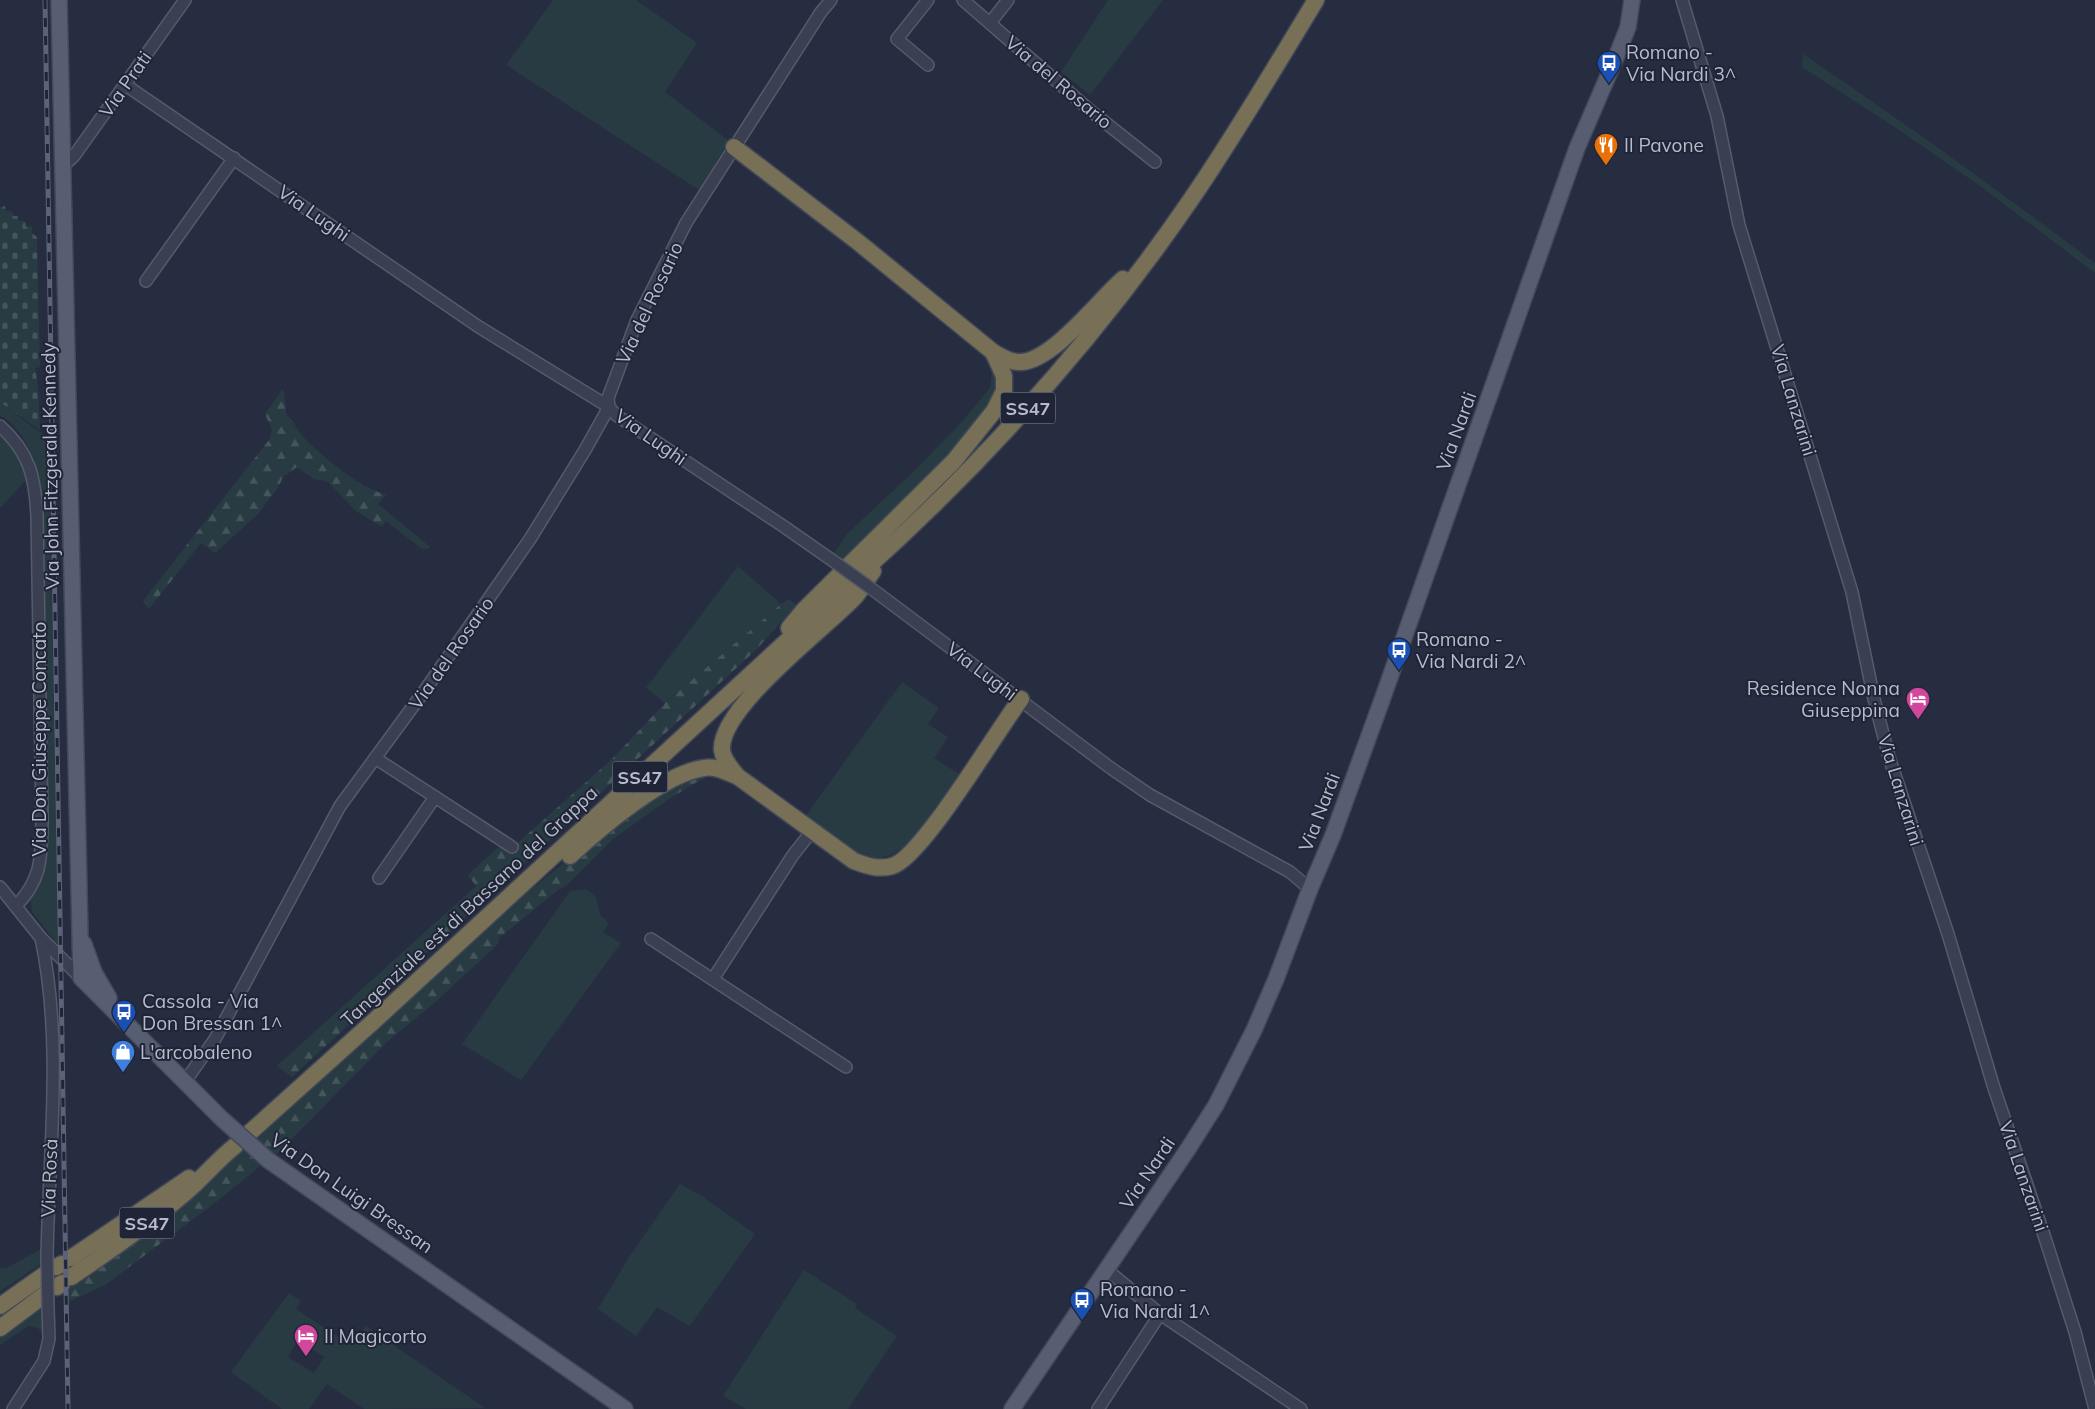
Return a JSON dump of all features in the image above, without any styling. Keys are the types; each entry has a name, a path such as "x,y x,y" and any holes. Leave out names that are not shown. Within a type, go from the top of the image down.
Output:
{"highway":[{"name":"Tangenziale est di Bassano del Grappa","path":"2,1304 118,1244 186,1192 217,1160 518,889 887,550 959,481 1028,408 1111,308 1226,148 1316,0"},
{"path":"734,147 858,242 993,352 1010,361 1022,362 1035,358 1052,347 1074,328 1114,286 1152,252"},
{"path":"762,665 803,611 954,461 994,410 1004,391 1004,376 993,352"},
{"path":"737,776 726,762 722,750 724,739 734,716 764,682 854,598 887,550"},
{"path":"518,889 552,871 619,815 671,780 703,768 718,768 737,776 854,861 872,868 893,866 911,853 935,824 1021,700"},
{"name":"Tangenziale est di Bassano del Grappa","path":"0,1321 56,1277"},
{"name":"SS47","path":"0,1328 56,1277"}],"main road":[{"name":"Via John Fitzgerald Kennedy","path":"59,0 81,931 80,966 86,977"},
{"name":"Via Nardi","path":"1012,1409 1107,1270 1206,1119 1239,1062 1276,979 1379,709 1577,148 1624,36 1632,0"},
{"name":"Via Don Luigi Bressan","path":"86,977 184,1083 268,1160 625,1409"}],"street":[{"name":"Via Prati","path":"62,167 74,156 186,0"},
{"name":"Via del Rosario","path":"184,1083 214,1039 340,806 530,540 585,450 609,406 608,398 637,320 686,223 821,12 832,0"},
{"path":"928,0 897,39 928,65"},
{"name":"Via del Rosario","path":"963,0 1092,112 1156,162"},
{"path":"990,23 1008,0"},
{"name":"Via Lanzarini","path":"1682,0 1718,116 1739,225 1852,592 1888,757 1948,934 1994,1088 2075,1332 2095,1409"},
{"name":"Via Lanzarini","path":"1687,0 1690,21"},
{"name":"Via Lughi","path":"124,84 479,327 609,406 616,414 783,526 872,589 1060,730"},
{"path":"146,282 234,158"},
{"name":"Via Don Giuseppe Concato","path":"0,426 17,442 27,460 34,478 37,516 41,861 36,877 16,906"},
{"name":"Via Nardi","path":"1060,730 1150,795 1290,872 1313,882"},
{"path":"375,758 512,847"},
{"path":"379,878 435,797"},
{"path":"712,979 793,855 812,831"},
{"path":"0,887 41,938 86,977"},
{"name":"Via Rosà","path":"14,1409 44,1362 49,1339 56,1277 50,986 41,938"},
{"path":"651,939 846,1067"},
{"path":"1107,1270 1160,1314 1301,1409"},
{"path":"1098,1409 1160,1314"}],"green space":[{"path":"553,0 636,0 697,43 665,92 729,141 699,190 506,65"},
{"path":"1108,0 1163,0 1090,95 1061,72"},
{"path":"1803,54 2023,209 2095,263 2095,273 1980,186 1896,128 1802,67"},
{"path":"5,206 6,211 12,211 13,216 18,216 19,221 25,221 26,227 32,226 32,233 37,237 40,367 35,368 38,386 40,430 0,402 0,207"},
{"path":"990,360 1001,373 995,397 952,454 845,560 834,553 848,533 912,473 960,424 990,388 992,373"},
{"path":"282,390 284,391 286,414 305,439 353,479 386,495 378,504 430,547 422,549 386,521 382,527 356,511 328,482 314,479 297,467 283,477 279,486 258,514 215,553 201,543 149,609 143,601 269,440 272,430 265,414"},
{"path":"0,402 49,439 58,945 32,912 30,898 37,885 42,549 41,493 34,458 22,436 11,423 0,415"},
{"path":"0,431 14,445 28,478 0,508"},
{"path":"738,566 781,604 665,703 646,688"},
{"path":"789,599 796,605 757,649 292,1077 277,1066 476,886 468,875 505,841 513,847 612,759 665,703"},
{"path":"902,682 939,708 928,724 948,737 934,758 959,774 928,818 906,844 889,856 879,858 868,857 843,846 805,817"},
{"path":"689,773 709,775 672,797 613,839 565,887 559,889 499,938 498,944 433,1004 388,1041 274,1157 256,1140 521,898 615,821"},
{"path":"586,889 596,897 600,915 609,923 603,932 621,943 521,1080 462,1044 570,891"},
{"path":"245,1150 257,1161 264,1163 216,1202 105,1285 68,1302 70,1283 166,1214"},
{"path":"680,1184 700,1195 755,1234 690,1326 657,1307 636,1336 598,1309 631,1254"},
{"path":"47,1246 47,1260 0,1291 0,1268 6,1268"},
{"path":"804,1270 857,1304 855,1308 897,1336 848,1409 746,1409 723,1396"},
{"path":"289,1293 301,1301 296,1309 352,1346 366,1326 485,1408 364,1409 327,1384 309,1409 282,1409 231,1372","holes":["298,1340 324,1357 314,1373 288,1357"]},
{"path":"44,1300 45,1336 38,1328 28,1326 0,1345 0,1329"}],"railway":[{"path":"45,0 68,1409"}],"place":[{"name":"Romano - Via Nardi 3^","path":"1609,84"},
{"name":"Il Pavone","path":"1606,166"},
{"name":"Romano - Via Nardi 2^","path":"1399,671"},
{"name":"Residence Nonna Giuseppina","path":"1918,720"},
{"name":"Cassola - Via Don Bressan 1^","path":"124,1033"},
{"name":"L'arcobaleno","path":"123,1073"},
{"name":"Romano - Via Nardi 1^","path":"1082,1321"},
{"name":"Il Magicorto","path":"306,1357"}]}
